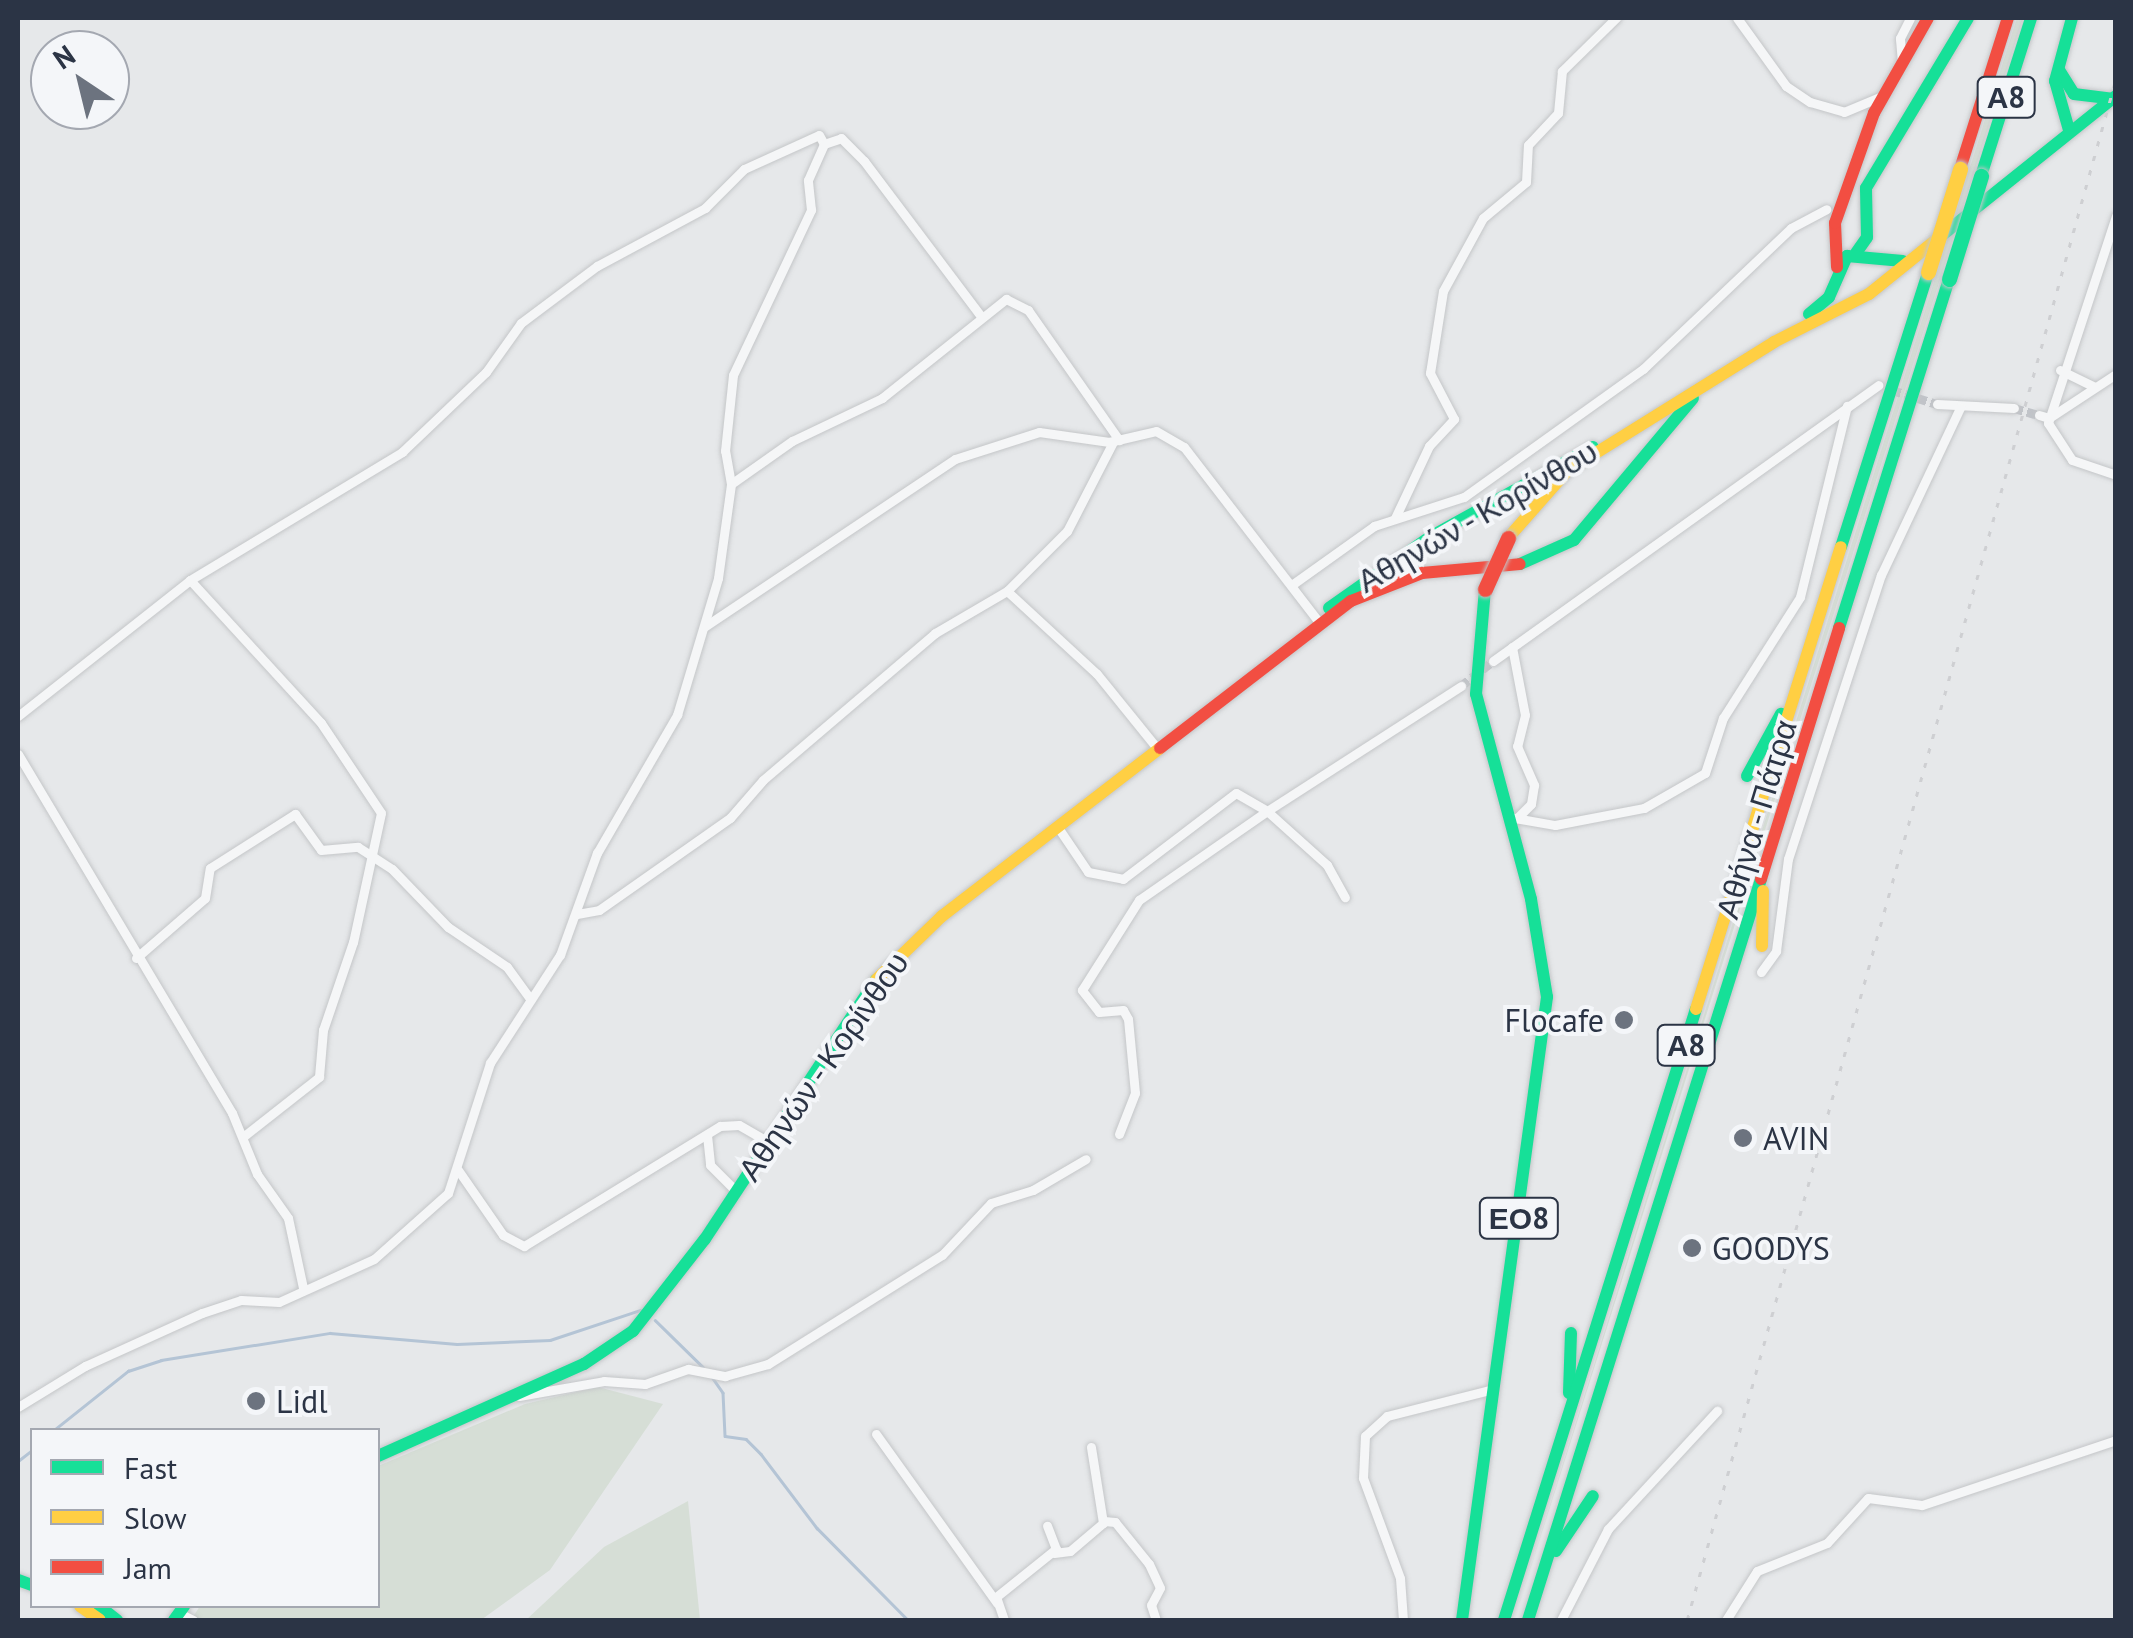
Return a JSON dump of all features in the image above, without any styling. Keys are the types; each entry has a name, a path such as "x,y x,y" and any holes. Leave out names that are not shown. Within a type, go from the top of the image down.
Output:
{"main road":[{"path":"1856,298 1836,273 1834,237 1882,96 1928,18"},
{"path":"1860,255 1868,237 1866,188 1968,18"},
{"name":"Αθήνα - Πάτρα","path":"1504,1620 2008,18"},
{"name":"Αθήνα - Πάτρα","path":"1528,1620 2032,18"},
{"path":"2069,130 2057,101 2058,65 2072,18"},
{"path":"2058,65 2074,94 2114,98"},
{"name":"Αθηνών - Κορίνθου","path":"380,1455 516,1396 633,1331 736,1190 894,956 1319,622 1368,575 1878,284 2114,98"},
{"path":"1834,237 1860,255 1878,284"},
{"path":"1860,255 1907,260"},
{"name":"Αθηνών - Κορίνθου","path":"1774,342 1824,303 1836,273 1860,255"},
{"name":"Αθηνών - Κορίνθου","path":"1319,622 1406,578 1518,566 1564,547 1596,521 1660,430 1720,373"},
{"name":"Αθηνών - Κορίνθου","path":"1462,1620 1547,997 1513,817 1482,725 1475,658 1486,590 1508,538 1558,480 1643,419"},
{"path":"1748,776 1802,674"},
{"path":"1762,946 1764,871"},
{"path":"1569,1416 1571,1333"},
{"path":"1544,1568 1593,1496"}],"street":[{"path":"1395,518 1428,446 1454,420 1430,373 1443,291 1483,218 1526,182 1528,145 1558,114 1562,70 1616,18"},
{"path":"1737,18 1786,86 1810,102 1844,112 1882,96"},
{"path":"1902,62 1900,38 1910,18"},
{"path":"18,716 190,580 402,452 486,372 521,323 597,266 705,208 744,169 818,135 824,144"},
{"path":"18,1407 85,1366 202,1313 242,1300 279,1302 388,1250 440,1204 458,1170 485,1076 578,914 597,852 674,722 702,628 731,484 725,452 733,375 810,214 808,180 824,144 841,138 864,162 981,316"},
{"path":"1294,584 1395,518 1464,496 1623,384 1791,228 1826,209"},
{"path":"2116,216 2044,416 2057,448 2116,475"},
{"path":"731,484 792,441 882,398 1006,299 1023,304 1116,441"},
{"path":"2060,370 2094,387"},
{"path":"2044,416 2116,374"},
{"path":"1493,662 1878,385"},
{"path":"1937,404 2014,408"},
{"path":"1513,817 1549,826 1644,808 1705,773 1724,718 1800,597 1847,406"},
{"path":"1760,972 1776,951 1792,846 1881,575 1960,408"},
{"path":"702,628 955,459 1038,432 1116,441 1156,431 1174,436 1294,584 1319,622"},
{"path":"578,914 599,910 730,818 763,780 936,633 1007,591 1067,531 1116,441"},
{"path":"190,580 321,723 381,813 375,856 324,1024 319,1078 244,1136"},
{"path":"1007,591 1097,674 1157,748"},
{"path":"1512,648 1525,715 1517,746 1534,785 1531,804 1513,817"},
{"path":"1118,1134 1134,1093 1130,1026 1123,1010 1089,1005 1082,990 1088,973 1140,900 1267,811 1461,686"},
{"path":"18,754 244,1136 257,1174 288,1218 303,1288"},
{"path":"1057,826 1088,872 1114,881 1236,792 1267,811 1327,865 1345,897"},
{"path":"136,958 205,898 210,868 293,814 328,853 358,847 375,856 448,927 507,968 529,997"},
{"path":"458,1170 508,1240 524,1246 731,1123 767,1141"},
{"path":"707,1135 713,1171 736,1190"},
{"path":"516,1396 604,1381 646,1384 688,1369 725,1376 768,1364 942,1256 991,1203 1032,1190 1086,1159"},
{"path":"1403,1620 1400,1578 1363,1478 1364,1436 1386,1416 1494,1390"},
{"path":"1561,1620 1608,1529 1717,1411"},
{"path":"876,1434 997,1603 1004,1620"},
{"path":"1726,1620 1756,1571 1826,1543 1868,1498 1922,1505 2116,1440"},
{"path":"1091,1447 1104,1521"},
{"path":"997,1603 1000,1592 1054,1553 1070,1551 1104,1521"},
{"path":"1104,1521 1118,1526 1149,1564 1160,1588 1151,1605 1156,1620"},
{"path":"1047,1526 1054,1553"}],"shaded area":[{"path":"2017,18 2023,18 1514,1620 1983,126"},
{"path":"598,1387 663,1404 550,1570 481,1620 191,1620 199,1608 380,1608 380,1465 525,1404"},
{"path":"688,1501 700,1620 526,1620 604,1547"}],"waterway":[{"path":"57,1428 128,1371 161,1360 330,1333 457,1344 550,1340 640,1310"},
{"path":"655,1320 703,1367"},
{"path":"712,1377 723,1393 725,1436 746,1439 761,1454 817,1528 908,1620"},
{"path":"18,1461 30,1452"}],"tunnel":[{"path":"1892,390 1937,404"},
{"path":"2014,408 2039,415"},
{"path":"1461,686 1493,661"}],"railway":[{"path":"1687,1620 2116,78"}],"traffic: fast":[{"path":"1856,253 1867,237 1866,188 1968,18"},
{"path":"1981,176 2031,18"},
{"path":"2069,130 2055,81 2072,18"},
{"path":"2059,70 2074,94 2112,99"},
{"path":"1936,240 2116,96"},
{"path":"1949,279 1981,176"},
{"path":"1809,314 1829,297 1847,256 1903,261"},
{"path":"1841,547 1928,272"},
{"path":"1839,628 1949,279"},
{"path":"1520,564 1574,540 1693,398"},
{"path":"1329,608 1430,537 1593,447"},
{"path":"1462,1620 1547,997 1531,899 1476,694 1485,589"},
{"path":"1747,776 1781,714"},
{"path":"1528,1620 1761,879"},
{"path":"380,1455 584,1364 633,1331 705,1239 876,980"},
{"path":"1504,1620 1696,1009"},
{"path":"1569,1393 1571,1333"},
{"path":"1556,1551 1593,1496"},
{"path":"18,1580 30,1584"},
{"path":"102,1608 117,1620"},
{"path":"174,1620 183,1608"}],"traffic: slow":[{"path":"1928,272 1960,169"},
{"path":"1508,538 1567,471 1774,342 1869,294 1936,240"},
{"path":"1696,1009 1841,547"},
{"path":"876,980 942,916 1160,748"},
{"path":"1762,946 1763,891"},
{"path":"83,1608 100,1620"}],"traffic: jam":[{"path":"1837,267 1835,223 1874,113 1928,18"},
{"path":"1960,169 2008,18"},
{"path":"1485,589 1508,538"},
{"path":"1160,748 1351,601 1422,573 1520,564"},
{"path":"1761,879 1839,628"}],"place":[{"name":"Flocafe","path":"1624,1020"},
{"name":"AVIN","path":"1743,1138"},
{"name":"GOODYS","path":"1692,1248"},
{"name":"Lidl","path":"256,1401"}]}
